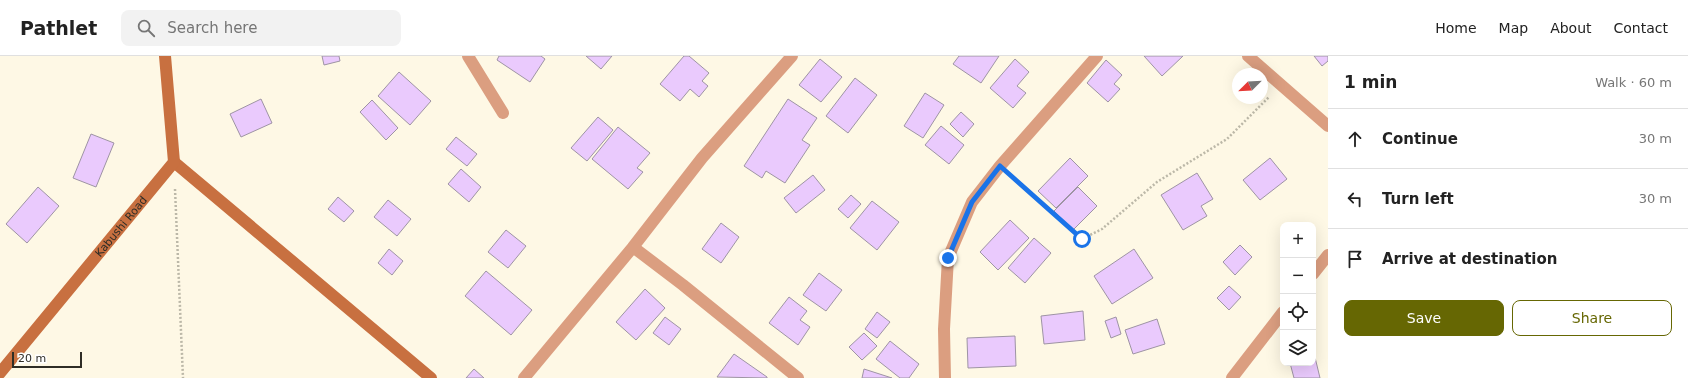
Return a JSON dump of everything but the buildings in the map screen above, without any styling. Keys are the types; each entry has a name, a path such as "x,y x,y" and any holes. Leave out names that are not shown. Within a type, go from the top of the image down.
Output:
{"main road":[{"path":"165,56 174,162 431,378"},
{"name":"Kabushi Road","path":"0,373 174,162"}],"street":[{"path":"468,56 503,113"},
{"path":"524,378 633,246 702,158 792,56"},
{"path":"945,378 944,328 948,258 972,202 1000,166 1097,56"},
{"path":"1248,56 1328,126"},
{"path":"633,246 798,378"},
{"path":"1316,270 1328,255"},
{"path":"1232,378 1280,316"}],"path":[{"path":"1000,166 1082,239 1102,229 1157,182 1227,139 1281,85"},
{"path":"174,162 183,378"}],"route":[{"path":"948,258 972,202 1000,166 1082,239"}]}
